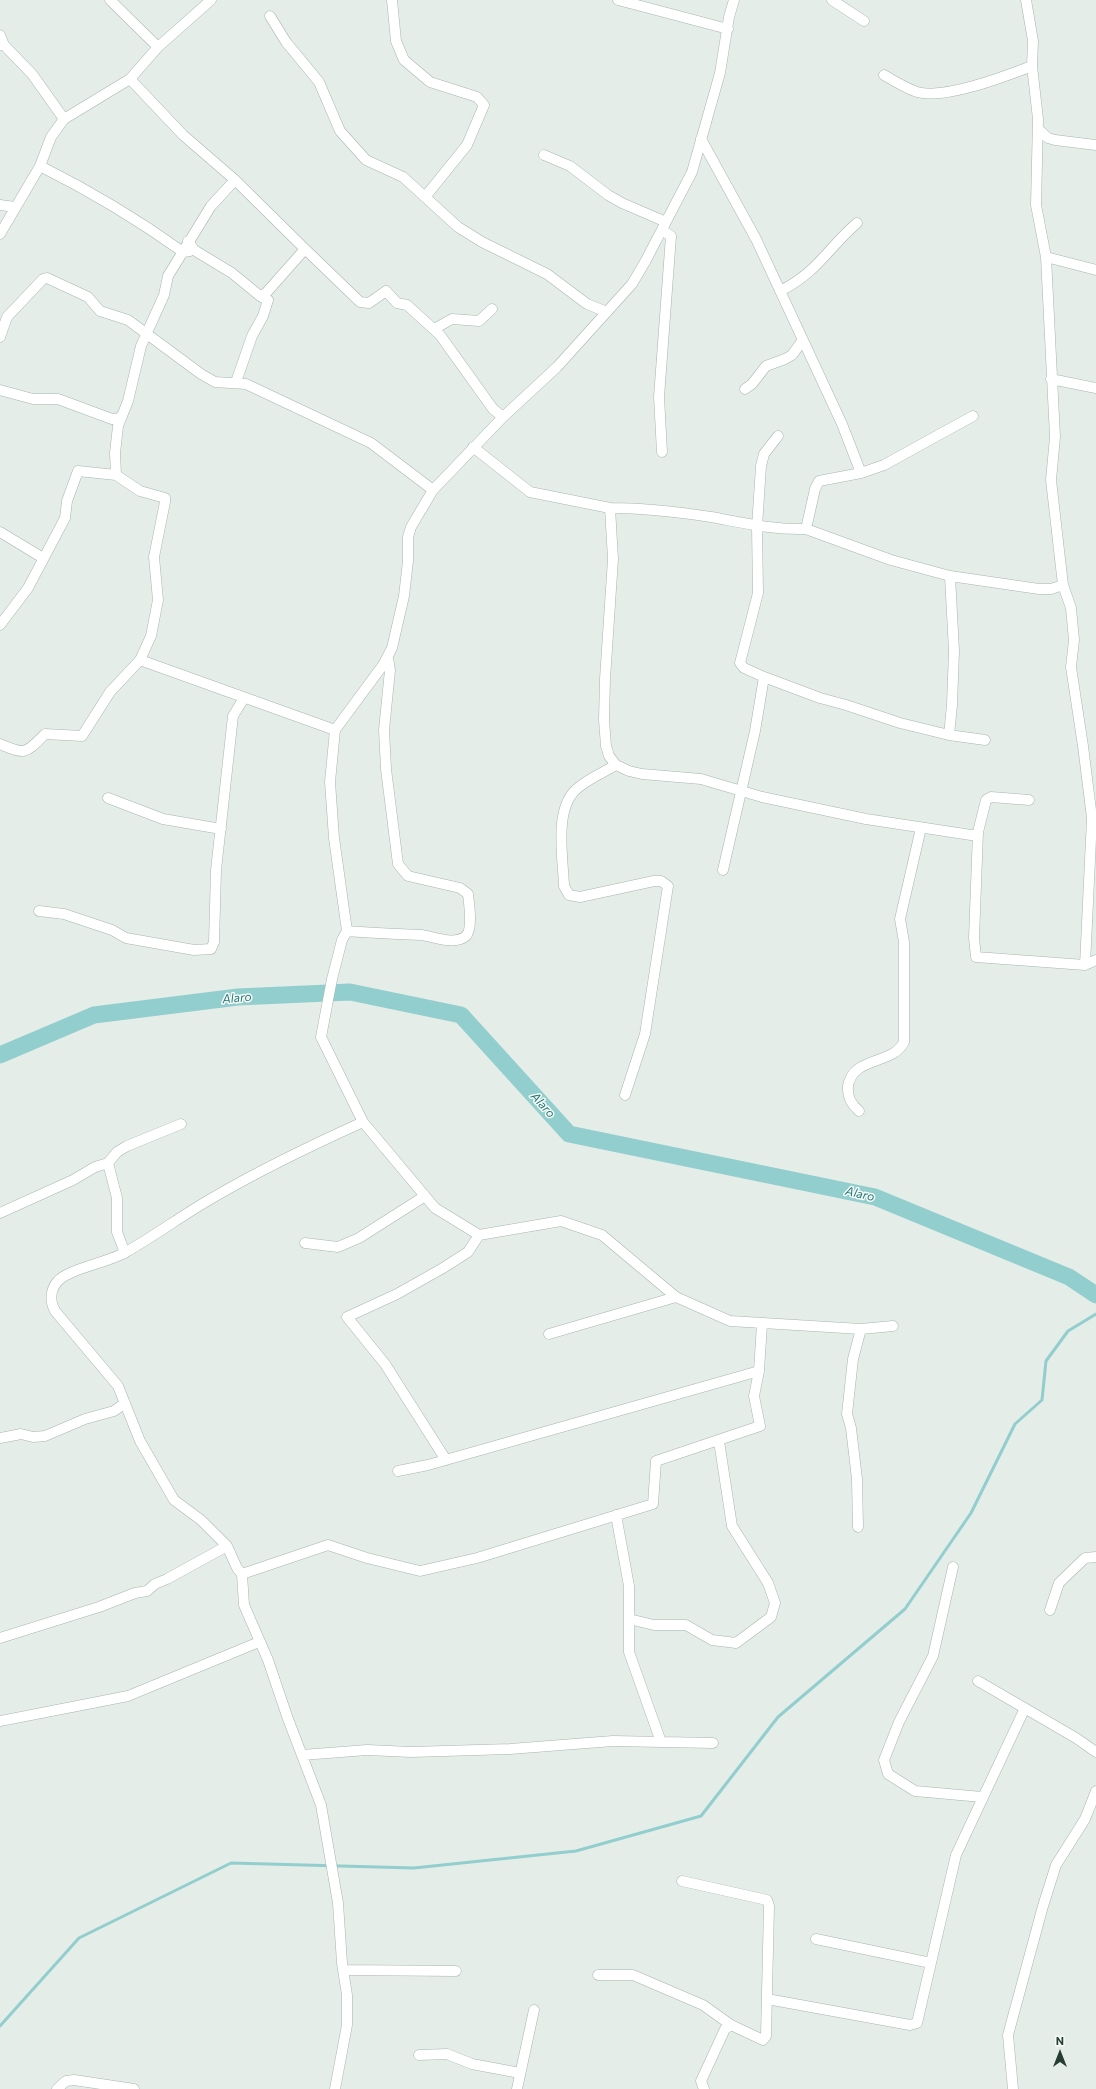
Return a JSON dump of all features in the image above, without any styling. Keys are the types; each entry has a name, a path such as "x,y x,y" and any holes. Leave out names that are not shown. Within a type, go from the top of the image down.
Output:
{"street":[{"path":"110,0 158,47"},
{"path":"0,234 40,166 51,137 64,119 130,79 158,47 210,0"},
{"path":"392,0 396,41 404,60 430,82 477,97 483,101 484,105 468,145 425,197"},
{"path":"618,0 728,29"},
{"path":"734,0 729,17 720,73 692,172 632,284 557,367 503,417 433,490 411,527 408,537 408,561 404,596 388,658 335,730 331,789 334,838 347,931 342,940 332,979 322,1028 322,1040 363,1122 436,1208 479,1235 561,1221 602,1235 676,1297 730,1321 861,1329 892,1326"},
{"path":"832,0 864,21"},
{"path":"1026,0 1033,41 1032,66 1038,129 1036,205 1046,257 1055,437 1051,480 1064,586 1071,608 1074,640 1071,667 1092,818 1084,965"},
{"path":"270,16 286,42 319,82 340,131 366,160 402,177 458,227 482,242 547,274 587,304 607,312"},
{"path":"0,35 2,45 32,74 64,119"},
{"path":"884,76 917,92 943,92 976,85 1032,66"},
{"path":"130,79 183,135 235,180 360,302 368,303 386,291 397,303 407,305 434,329 463,364 493,408 503,417"},
{"path":"1038,129 1048,138 1055,140 1096,145"},
{"path":"701,139 756,239 842,424 861,473"},
{"path":"544,155 570,166 618,200 664,226 671,236 659,397 662,452"},
{"path":"40,166 93,193 138,220 183,252 194,250"},
{"path":"116,475 115,422 122,416 128,401 138,354 146,332 164,295 168,276 188,241 211,206 235,180"},
{"path":"0,205 15,207"},
{"path":"780,291 796,283 812,271 845,234 857,224"},
{"path":"188,241 194,250 232,273 260,296 268,300 263,316 252,336 236,382"},
{"path":"260,296 266,293 306,249"},
{"path":"1046,257 1096,270"},
{"path":"0,337 7,316 45,278 84,295 92,300 100,311 128,320 201,374 215,382 236,382 246,384 365,440 433,490"},
{"path":"434,329 452,319 479,321 492,309"},
{"path":"745,390 752,384 766,366 792,355 803,340"},
{"path":"1051,379 1096,388"},
{"path":"0,390 33,399 58,399 115,422"},
{"path":"806,529 815,489 819,481 861,473 898,458 973,416"},
{"path":"778,436 764,454 760,466 757,527 758,593 740,663 744,668 764,677 820,698 949,736 984,740"},
{"path":"473,447 530,492 610,508 632,508 704,516 757,527 786,530 806,529 891,560 950,576 1039,589 1051,589 1064,586"},
{"path":"0,625 28,588 65,518 67,501 78,471 116,475 140,491 165,498 154,557 158,600 151,636 140,660 110,692 82,736 45,734 29,750 18,752 0,744"},
{"path":"610,508 613,559 605,679 604,720 606,746 609,756 616,765 642,774 701,779 762,797 858,818 971,835 976,835 978,832"},
{"path":"0,532 44,558"},
{"path":"949,736 954,651 950,576"},
{"path":"347,931 394,935 421,935 443,940 458,940 466,936 469,930 468,894 460,888 408,876 398,864 386,762 385,715 390,670 388,658"},
{"path":"140,660 335,730"},
{"path":"723,870 740,790 755,732 764,677"},
{"path":"38,911 64,914 112,930 126,938 194,950 211,948 214,942 216,918 214,896 233,716 244,698"},
{"path":"616,765 578,787 565,805 562,817 564,886 568,895 580,897 654,881 661,881 668,886 645,1034 625,1095"},
{"path":"108,798 163,819 221,829"},
{"path":"1029,800 988,798 978,832 974,938 976,957 1084,965 1096,960"},
{"path":"859,1111 852,1105 847,1091 852,1074 859,1068 897,1051 904,1042 904,942 900,919 921,828"},
{"path":"335,2089 347,2026 347,1995 335,1889 321,1805 268,1660 244,1605 242,1574 237,1568 227,1546 200,1520 174,1500 140,1441 118,1386 55,1311 51,1303 51,1295 57,1282 66,1276 125,1253 213,1198 258,1172 363,1122"},
{"path":"0,1213 73,1180 95,1167 108,1163 117,1152 127,1146 182,1124"},
{"path":"108,1163 117,1198 117,1232 125,1253"},
{"path":"305,1244 338,1247 359,1238 425,1196"},
{"path":"446,1460 385,1364 347,1317 397,1294 462,1256 468,1252 479,1235"},
{"path":"549,1334 676,1297"},
{"path":"242,1574 328,1545 367,1558 420,1571 477,1558 653,1504 656,1461 760,1426 754,1396 759,1371 762,1324"},
{"path":"858,1527 857,1479 847,1407 853,1359 861,1329"},
{"path":"398,1471 446,1460 759,1371"},
{"path":"0,1438 21,1434 46,1436 85,1419 114,1411 125,1403"},
{"path":"629,1619 654,1625 686,1625 712,1640 736,1643 771,1617 775,1603 768,1584 732,1526 719,1441"},
{"path":"616,1515 629,1586 629,1652 661,1742"},
{"path":"0,1638 99,1607 135,1593 147,1591 155,1584 227,1546"},
{"path":"1050,1610 1059,1583 1085,1558 1096,1557"},
{"path":"952,1567 933,1656 899,1722 884,1760 888,1774 915,1791 982,1797"},
{"path":"0,1721 128,1696 259,1642"},
{"path":"978,1682 1076,1738 1096,1752"},
{"path":"767,1999 910,2024 917,2022 956,1855 1025,1708"},
{"path":"302,1755 367,1750 411,1752 510,1749 613,1741 713,1743"},
{"path":"1013,2089 1008,2035 1043,1906 1056,1865 1084,1819 1096,1791"},
{"path":"598,1975 634,1975 703,2005 732,2024 763,2040 766,2036 768,1900 682,1881"},
{"path":"816,1939 931,1963"},
{"path":"343,1970 456,1971"},
{"path":"517,2089 534,2010"},
{"path":"704,2089 701,2081 725,2029 732,2024"},
{"path":"419,2055 447,2054 472,2064 520,2073"},
{"path":"57,2089 66,2081 74,2080 134,2089"}],"waterway":[{"name":"Alaro","path":"0,1055 94,1015 238,997 350,992 461,1015 569,1134 875,1197 1069,1277 1096,1295"},
{"path":"0,2026 79,1938 231,1863 414,1868 576,1851 701,1816 778,1717 905,1609 971,1513 1015,1424 1042,1400 1046,1361 1068,1331 1096,1314"}]}
